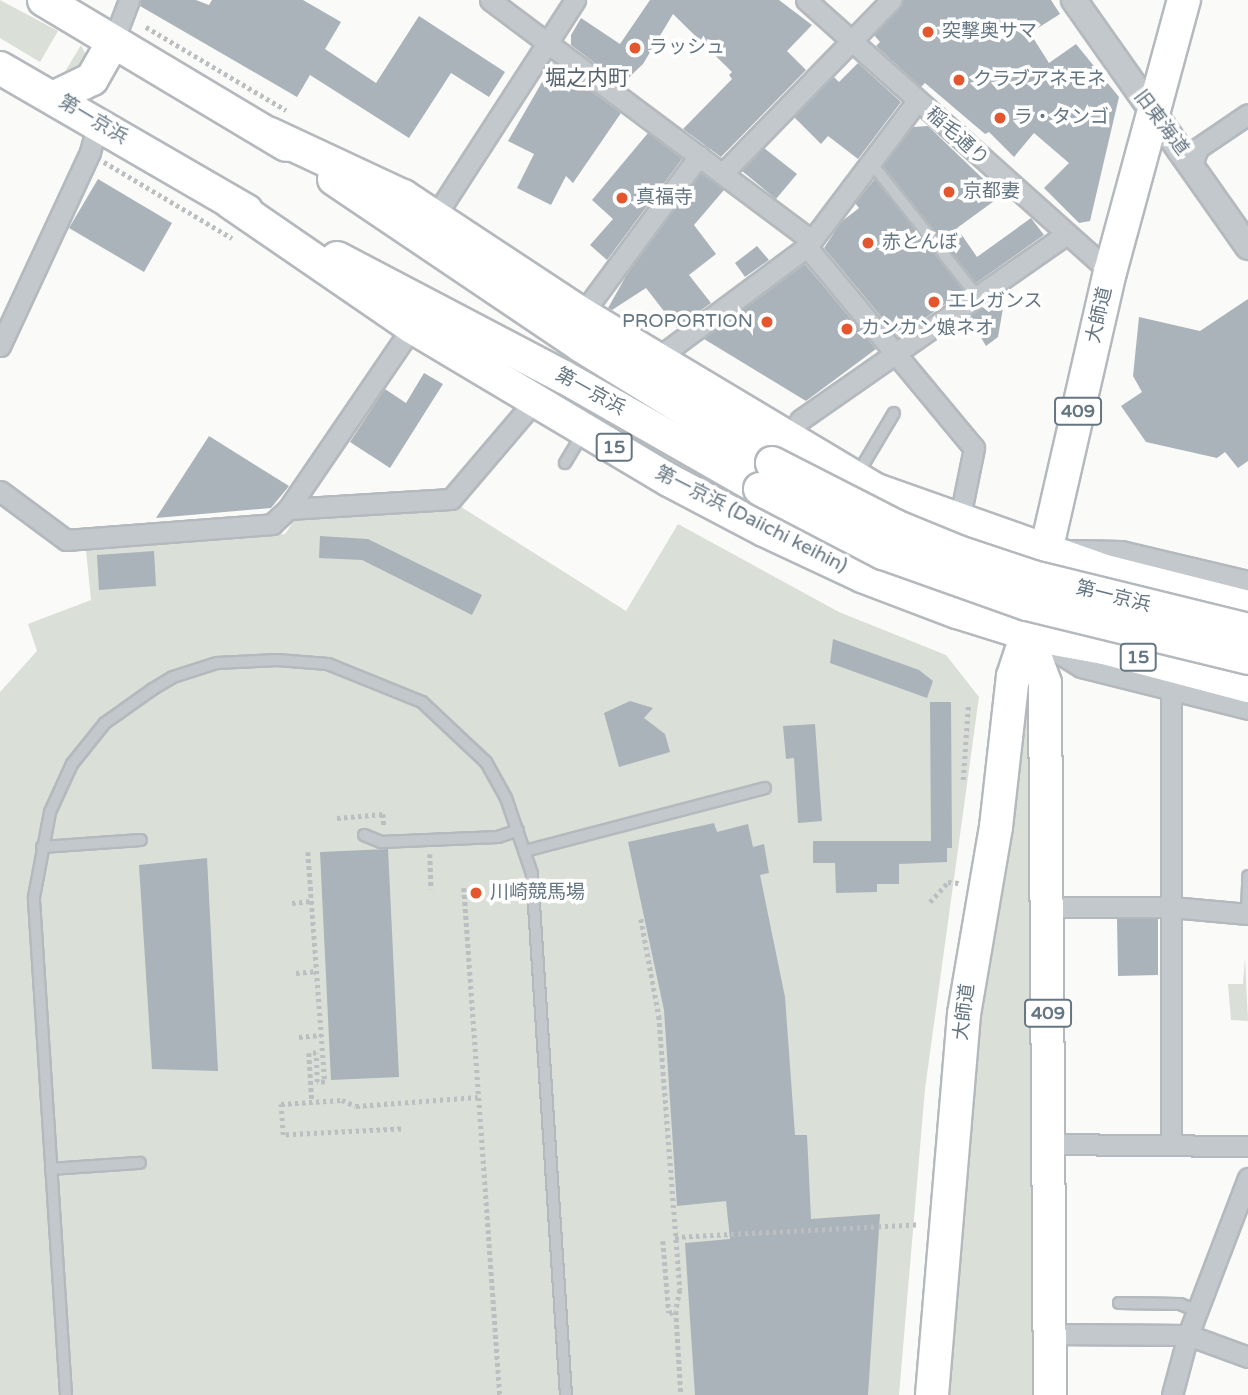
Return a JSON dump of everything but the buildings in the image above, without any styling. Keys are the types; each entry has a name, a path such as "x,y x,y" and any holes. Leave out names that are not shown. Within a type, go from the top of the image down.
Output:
{"highway":[{"name":"第一京浜","path":"44,0 270,134 580,345 766,476 883,553 1027,604 1248,658"},
{"name":"大師道","path":"932,1395 964,1014 996,827 1013,676 1027,634 1110,272 1184,0"},
{"path":"55,97 92,79 113,42"},
{"path":"98,123 117,74 144,60"},
{"name":"第一京浜","path":"0,68 55,97 230,202 564,377 766,476 958,552 1033,577 1248,630"},
{"path":"270,134 403,196 582,314 855,478 959,522 1105,571 1248,607"},
{"name":"第一京浜 (Daiichi keihin)","path":"230,202 412,327 681,487 862,576 1027,634 1104,648 1248,686"},
{"name":"409","path":"1027,634 1045,683 1050,1395"}],"street":[{"path":"113,42 129,0"},
{"path":"491,0 699,156 809,243 892,354 974,449 959,522"},
{"path":"434,218 575,0"},
{"name":"稲毛通り","path":"806,0 1110,272"},
{"path":"722,174 891,0"},
{"name":"旧東海道","path":"1074,0 1248,247"},
{"path":"656,359 809,243 872,164 917,101"},
{"path":"1192,164 1198,148 1248,114"},
{"path":"0,346 7,311 90,152 98,123"},
{"path":"582,314 699,156"},
{"path":"800,420 1067,234"},
{"path":"0,491 66,540 272,524 288,509 412,327"},
{"path":"288,509 451,499 536,399"},
{"path":"1045,550 1121,551 1248,581"},
{"path":"1027,634 1081,667 1248,709"},
{"path":"1171,691 1171,1144"},
{"path":"1048,907 1171,907 1248,914"},
{"path":"1049,1144 1248,1146"},
{"path":"1172,1395 1188,1335 1248,1178"},
{"path":"1050,1334 1188,1335 1248,1357"}],"lane":[{"path":"872,164 977,296"},
{"path":"855,478 894,413"},
{"path":"565,463 585,429"},
{"path":"66,1395 34,897 50,812 72,764 105,723 173,677 217,663 277,660 328,664 422,702 486,762 518,830 532,874 566,1395"},
{"path":"525,851 765,788"},
{"path":"364,835 392,842 498,837 518,830"},
{"path":"42,847 141,840"},
{"path":"1248,876 1248,914"},
{"path":"51,1169 140,1163"},
{"path":"1119,1303 1180,1304 1197,1311"}],"path":[{"path":"962,780 968,706"},
{"path":"967,724 974,724"},
{"path":"308,852 325,1082 317,1082 316,1053 309,1054 312,1102"},
{"path":"930,902 948,882 959,883"},
{"path":"464,888 500,1395"},
{"path":"292,903 311,901"},
{"path":"641,919 659,1016 680,1290 676,1311 681,1395"},
{"path":"296,973 316,971"},
{"path":"299,1037 321,1035"},
{"path":"401,1129 282,1135 281,1104 341,1100 356,1106 479,1097"},
{"path":"675,1237 921,1224"},
{"path":"663,1241 669,1313 676,1311"}],"shaded area":[{"path":"0,0 58,31 40,62 0,38"},
{"path":"81,45 86,55 69,79 63,75"},
{"name":"川崎競馬場","path":"458,505 626,611 678,524 839,612 946,655 979,697 925,1089 899,1395 0,1395 0,692 37,651 28,624 91,600 86,550 285,534 298,515"},
{"path":"1025,716 1038,716 1040,1395 944,1395 977,1003 997,921"},
{"path":"1245,958 1248,1021 1231,1020 1228,984 1243,984"}],"place":[{"name":"突撃奥サマ","path":"928,32"},
{"name":"ラッシュ","path":"635,48"},
{"name":"クラブアネモネ","path":"959,80"},
{"name":"ラ・タンゴ","path":"1000,118"},
{"name":"京都妻","path":"949,192"},
{"name":"真福寺","path":"622,198"},
{"name":"赤とんぼ","path":"868,243"},
{"name":"エレガンス","path":"934,302"},
{"name":"PROPORTION","path":"767,322"},
{"name":"カンカン娘ネオ","path":"847,329"},
{"name":"川崎競馬場","path":"476,893"}],"district":[{"name":"堀之内町","path":"587,79"}]}
